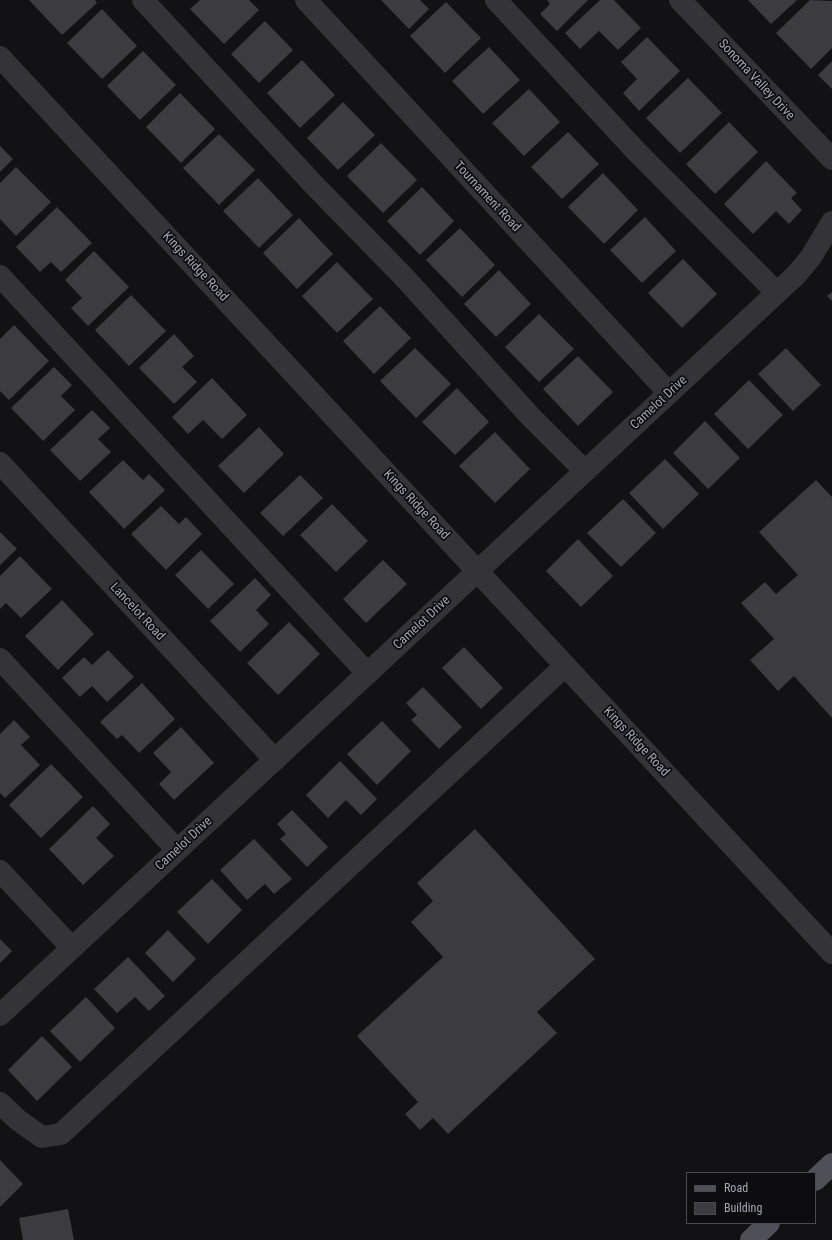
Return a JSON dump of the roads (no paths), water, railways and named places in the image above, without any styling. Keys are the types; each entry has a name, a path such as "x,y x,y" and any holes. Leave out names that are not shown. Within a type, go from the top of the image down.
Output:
{"main road":[{"path":"816,1179 832,1164"},
{"path":"751,1240 768,1224"}],"street":[{"path":"143,0 314,185 403,276 530,416 585,471"},
{"name":"Tournament Road","path":"306,0 669,393"},
{"path":"496,0 636,151 777,293"},
{"name":"Sonoma Valley Drive","path":"680,0 832,160"},
{"name":"Kings Ridge Road","path":"0,57 832,953"},
{"name":"Camelot Drive","path":"0,1015 796,275 811,257 832,222"},
{"path":"0,276 367,673"},
{"name":"Lancelot Road","path":"0,464 275,760"},
{"path":"0,659 177,850"},
{"path":"0,1103 18,1120 42,1137 61,1134 565,666"},
{"path":"0,871 72,948"}]}
